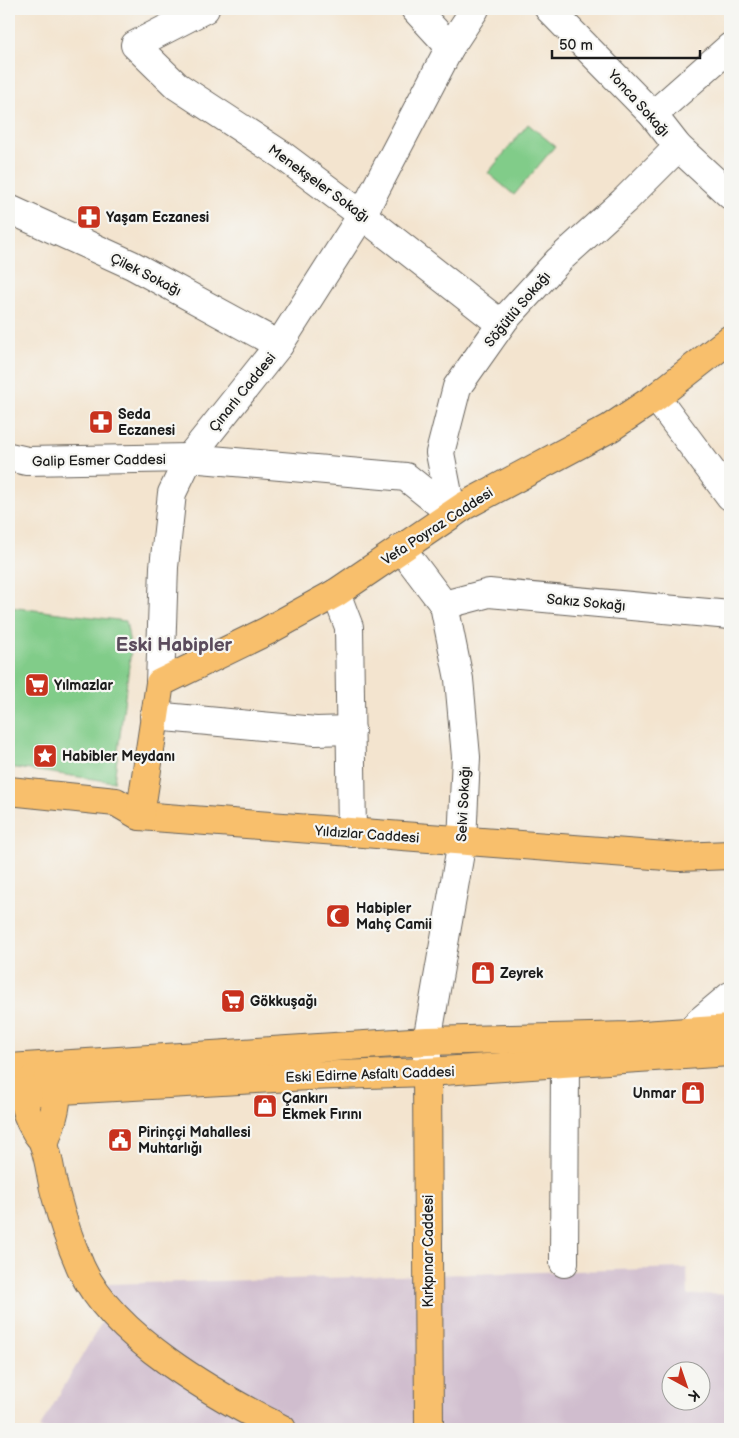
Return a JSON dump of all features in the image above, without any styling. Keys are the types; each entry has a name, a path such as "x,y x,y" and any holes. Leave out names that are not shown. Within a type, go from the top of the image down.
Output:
{"main road":[{"name":"Vefa Poyraz Caddesi","path":"160,683 267,631 336,593 452,514 610,428 656,397 730,339"},
{"name":"Çınarlı Caddesi","path":"140,816 160,683"},
{"name":"Yıldızlar Caddesi","path":"9,791 116,802 140,816 679,857 730,855"},
{"name":"Eski Edirne Asfaltı Caddesi","path":"9,1068 47,1077 309,1076 427,1072 565,1062 690,1044 730,1029"},
{"name":"Eski Edirne Asfaltı Caddesi","path":"15,1093 47,1077 119,1066 131,1061 427,1041 690,1044 730,1052"},
{"name":"Kırkpınar Caddesi","path":"427,1072 429,1429"},
{"path":"44,1144 55,1112 47,1077"},
{"path":"15,1093 44,1144 56,1198 82,1270 103,1299 123,1324 187,1375 220,1397 282,1429"}],"street":[{"name":"Menekşeler Sokağı","path":"205,9 135,45 177,86 230,119 362,215 501,324"},
{"path":"415,9 450,47"},
{"name":"Çınarlı Caddesi","path":"160,683 164,567 172,493 189,458 279,345 362,215 450,47 475,9"},
{"name":"Yonca Sokağı","path":"549,9 653,116 678,147 730,196"},
{"path":"653,116 730,47"},
{"name":"Söğütlü Sokağı","path":"452,514 440,453 457,387 501,324 559,260 624,202 678,147"},
{"name":"Çilek Sokağı","path":"9,209 132,265 279,345"},
{"path":"656,397 730,496"},
{"name":"Galip Esmer Caddesi","path":"9,458 27,461 189,458 406,477 452,514"},
{"name":"Selvi Sokağı","path":"401,548 444,605 459,679 466,757 462,841 427,1041 427,1072"},
{"path":"336,593 349,627 352,833"},
{"name":"Sakız Sokağı","path":"444,605 489,593 730,615"},
{"path":"154,716 316,731 351,730"},
{"path":"690,1044 699,1022 730,996"},
{"path":"564,1263 565,1062"}],"shaded area":[{"path":"687,1268 688,1295 730,1294 730,1429 39,1429 109,1310 108,1284"}],"green space":[{"path":"528,124 555,146 514,195 488,173"},
{"path":"9,607 126,621 131,650 114,782 9,767"}],"place":[{"name":"Yaşam Eczanesi","path":"89,217"},
{"name":"Seda Eczanesi","path":"101,422"},
{"name":"Yılmazlar","path":"37,685"},
{"name":"Habibler Meydanı","path":"45,756"},
{"name":"Habipler Mahç Camii","path":"338,916"},
{"name":"Zeyrek","path":"483,973"},
{"name":"Gökkuşağı","path":"233,1001"},
{"name":"Unmar","path":"693,1093"},
{"name":"Çankırı Ekmek Fırını","path":"265,1106"},
{"name":"Pirinççi Mahallesi Muhtarlığı","path":"120,1140"}],"district":[{"name":"Eski Habipler","path":"174,644"}]}
